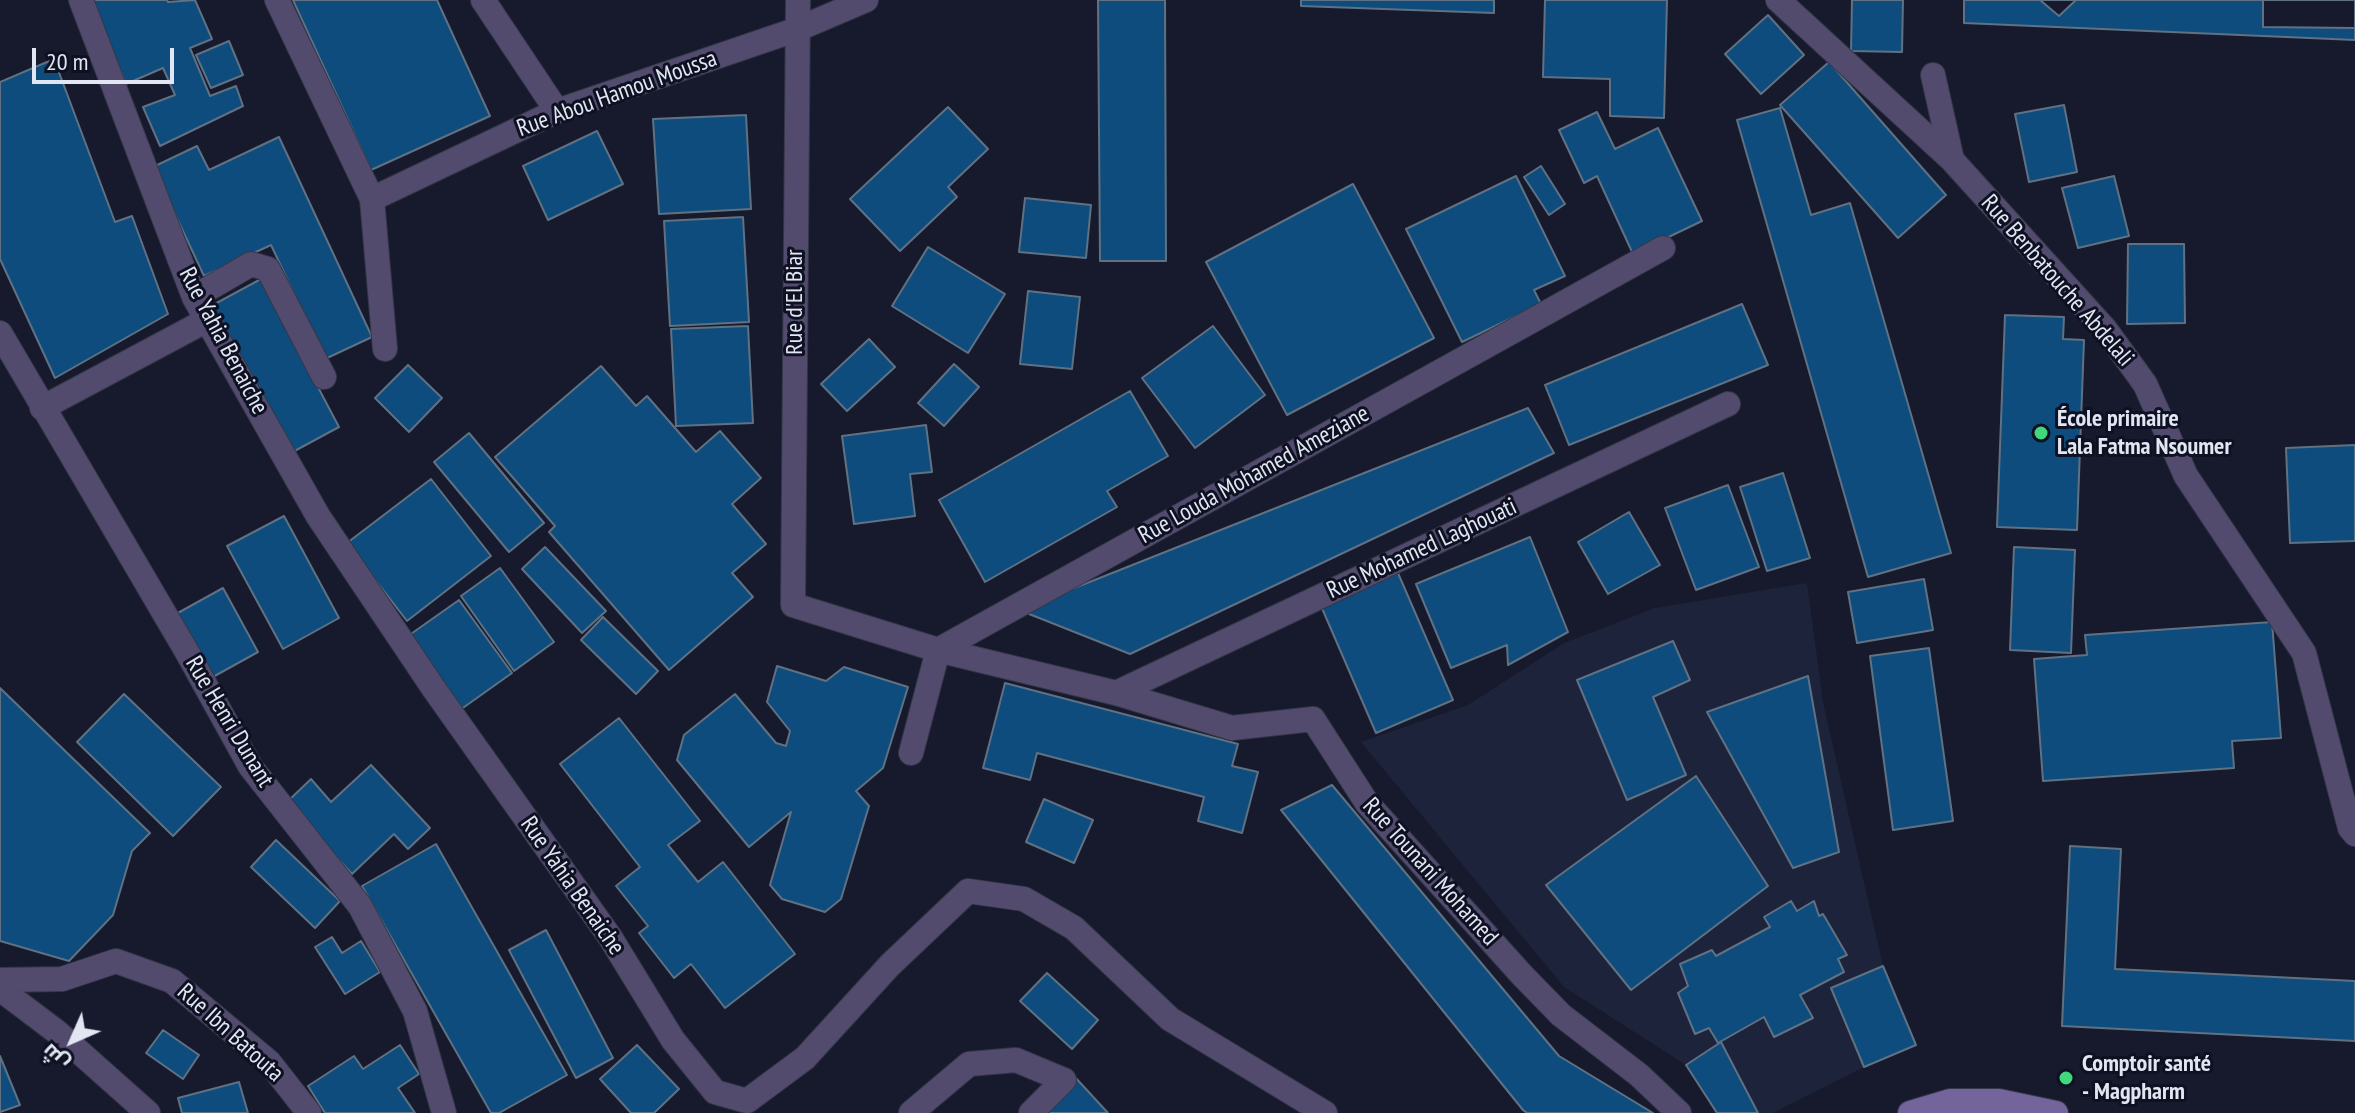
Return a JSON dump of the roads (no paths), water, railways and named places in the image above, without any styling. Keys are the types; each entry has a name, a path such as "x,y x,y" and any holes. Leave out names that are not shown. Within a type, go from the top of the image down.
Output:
{"main road":[{"path":"1910,1113 1950,1101 1999,1101 2056,1113"}],"street":[{"name":"Rue Yahia Benaiche","path":"81,0 194,297 318,516 434,689 610,937 673,1040 715,1092 747,1101 805,1058 890,965 968,891 1024,899 1074,928 1170,1019 1325,1113"},
{"path":"277,0 372,199 385,349"},
{"path":"483,0 557,111"},
{"name":"Rue d'El Biar","path":"793,605 798,0"},
{"name":"Rue Abou Hamou Moussa","path":"372,199 557,111 798,29 866,0"},
{"name":"Rue Benbatouche Abdelali","path":"1778,0 1952,160 2105,329 2145,384 2186,476 2304,653 2350,828 2355,834"},
{"path":"1933,75 1952,160"},
{"name":"Rue Louda Mohamed Ameziane","path":"938,650 1663,248"},
{"path":"194,297 251,264 268,269 324,377"},
{"path":"42,408 207,320"},
{"name":"Rue Henri Dunant","path":"0,333 187,652 250,766 360,906 415,1011 444,1113"},
{"name":"Rue Mohamed Laghouati","path":"1116,693 1728,404"},
{"name":"Rue Tounani Mohamed","path":"793,605 938,650 1116,693 1232,728 1313,719 1367,803 1522,975 1561,1015 1639,1075 1679,1113"},
{"path":"911,753 938,650"},
{"name":"Rue Ibn Batouta","path":"0,980 62,979 116,961 172,981 269,1062 309,1113"},
{"path":"0,989 57,1032 148,1113"},
{"path":"911,1113 969,1064 1016,1060 1064,1080 1031,1113"}],"place":[{"name":"École primaire Lala Fatma Nsoumer","path":"2041,433"},
{"name":"Comptoir santé - Magpharm","path":"2066,1078"}]}
